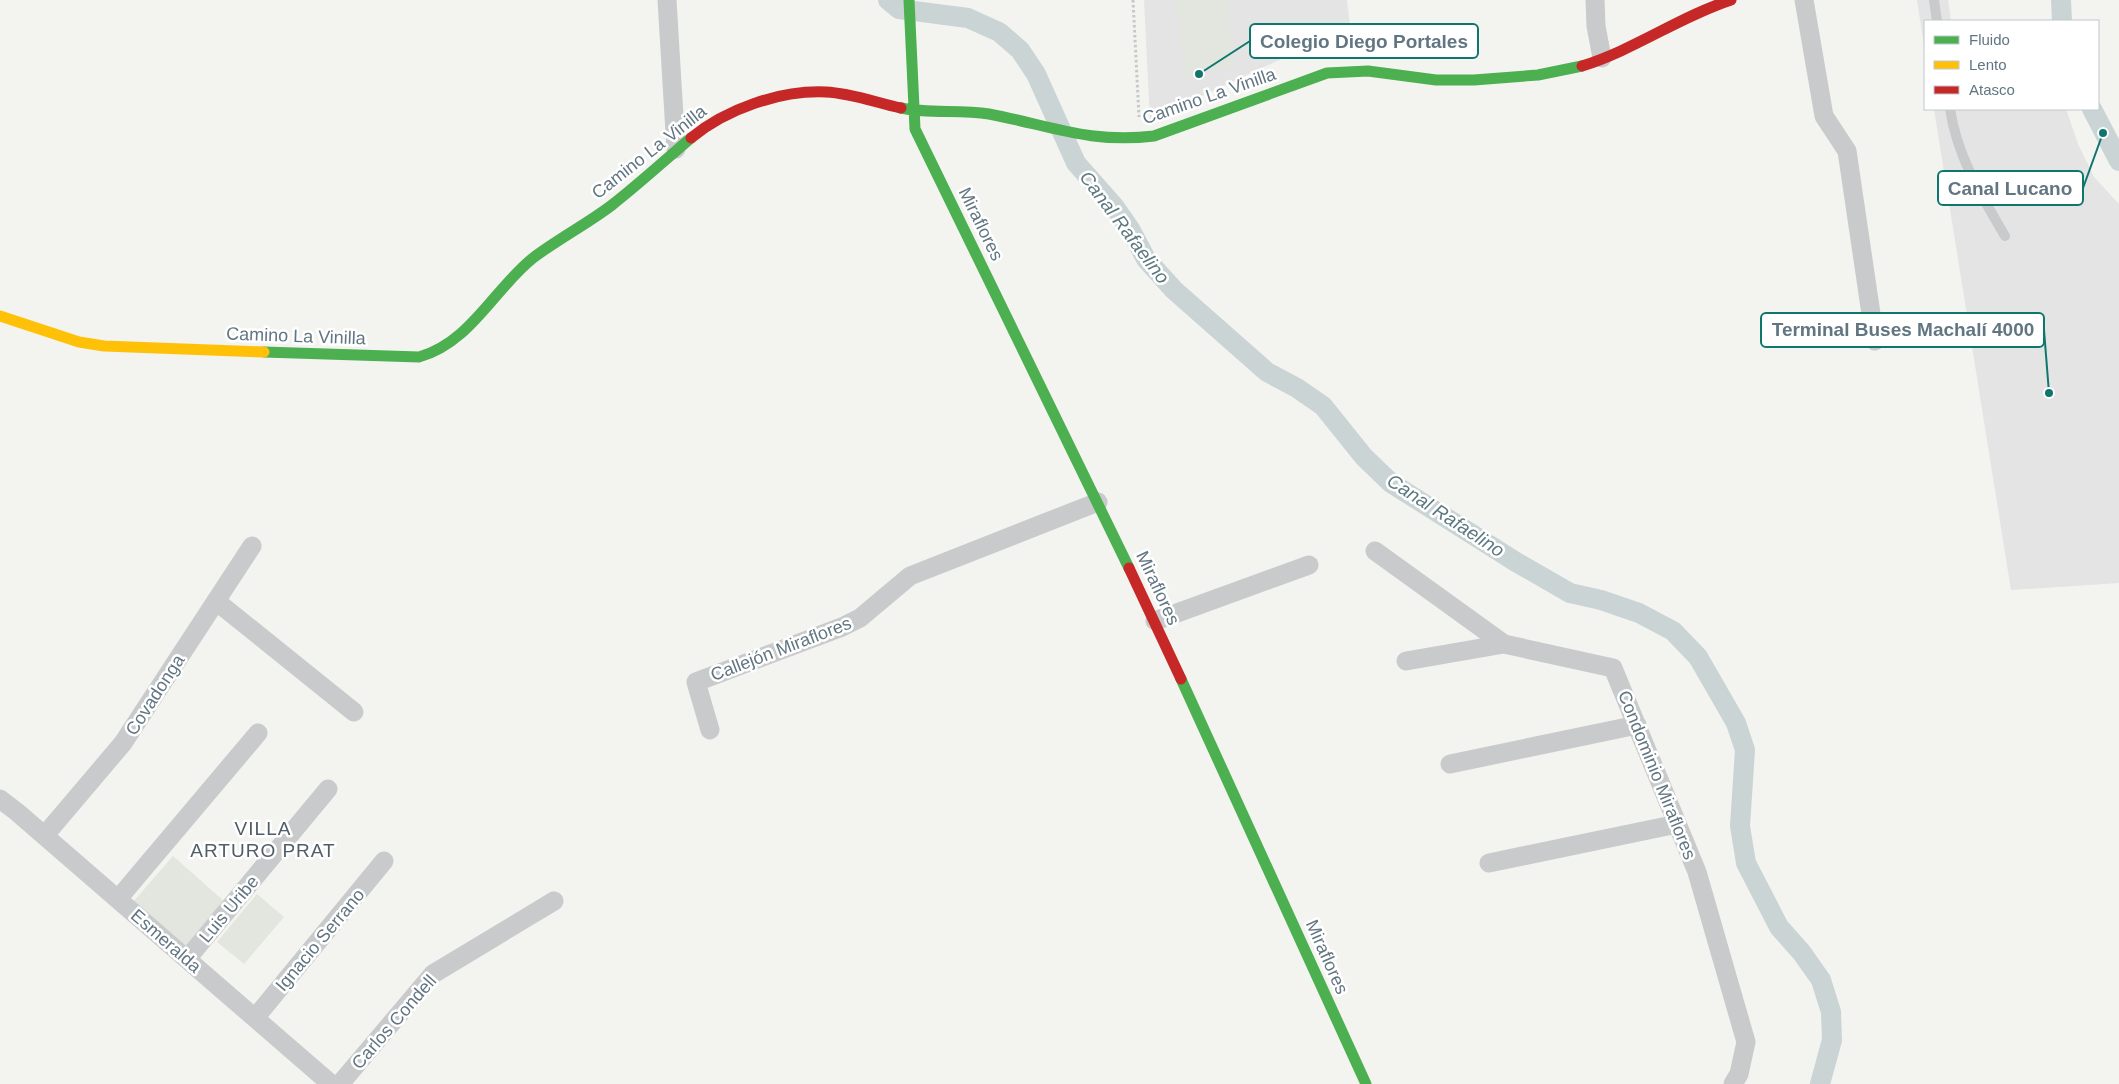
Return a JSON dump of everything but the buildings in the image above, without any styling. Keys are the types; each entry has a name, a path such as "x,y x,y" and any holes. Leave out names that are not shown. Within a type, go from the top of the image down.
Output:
{"street":[{"path":"667,0 676,149"},
{"name":"Miraflores","path":"909,0 915,129 1155,621 1366,1084"},
{"path":"1595,0 1596,26 1602,58"},
{"name":"Camino La Vinilla","path":"0,316 79,342 104,346 409,358 430,354 456,338 532,259 612,205 702,129 731,113 788,94 827,92 915,111 986,114 1076,134 1104,138 1140,138 1177,129 1327,73 1348,69 1436,80 1464,81 1539,75 1622,51 1701,11 1731,0"},
{"path":"1804,0 1824,116 1847,151 1875,341"},
{"name":"Callejón Miraflores","path":"710,730 696,682 842,627 860,618 910,576 1098,502"},
{"name":"Covadonga","path":"45,835 123,743 252,546"},
{"path":"1375,551 1504,644"},
{"path":"1155,621 1309,565"},
{"path":"216,602 354,712"},
{"name":"Condominio Miraflores","path":"1406,661 1504,644 1613,668 1697,872 1746,1042 1739,1074 1733,1084"},
{"path":"1450,764 1636,726"},
{"path":"118,899 258,732"},
{"name":"Luis Uribe","path":"187,959 328,789"},
{"name":"Esmeralda","path":"0,799 45,835 331,1084"},
{"path":"1489,863 1677,824"},
{"name":"Ignacio Serrano","path":"255,1018 384,861"},
{"name":"Carlos Condell","path":"340,1084 433,974 554,901"}],"lane":[{"path":"1934,0 1937,20"},
{"path":"1950,110 1953,128 1964,160 2005,236"}],"path":[{"path":"1133,0 1140,138"}],"shaded area":[{"path":"1144,0 1347,0 1350,27 1150,120"},
{"path":"1176,0 1227,0 1234,68 1185,74"},
{"path":"1917,0 1948,0 1951,20 1924,20 1924,46"},
{"path":"1934,110 2066,110 2078,144 2094,177 2119,204 2119,583 2011,590"},
{"path":"173,856 225,902 187,948 133,902"},
{"path":"257,894 284,917 244,964 217,942"}],"waterway":[{"name":"Canal Rafaelino","path":"888,0 899,9 968,18 999,32 1020,50 1036,74 1076,163 1114,206 1130,229 1146,259 1174,290 1267,372 1297,388 1323,406 1364,457 1391,483 1516,562 1570,593 1601,600 1639,613 1673,631 1698,657 1736,723 1745,750 1740,826 1746,863 1779,927 1802,953 1821,980 1831,1012 1832,1040 1820,1084"},
{"path":"2061,0 2062,20"},
{"path":"2093,110 2119,161"}],"traffic: fast":[{"path":"909,0 915,129 1129,568"},
{"path":"901,108 989,114 1070,132 1131,138 1154,136 1327,73 1368,71 1436,80 1474,80 1538,75 1582,66"},
{"path":"264,352 419,357 437,350 467,328 533,258 612,205 691,138"},
{"path":"1181,679 1366,1084"}],"traffic: slow":[{"path":"0,316 79,342 104,346 264,352"}],"traffic: jam":[{"path":"1582,66 1620,51 1693,15 1731,0"},
{"path":"691,138 720,118 737,110 754,103 790,94 808,92 835,93 901,108"},
{"path":"1129,568 1181,679"}],"place":[{"name":"Colegio Diego Portales","path":"1199,74"},
{"name":"Canal Lucano","path":"2103,133"},
{"name":"Terminal Buses Machalí 4000","path":"2049,393"}],"district":[{"name":"VILLA ARTURO PRAT","path":"263,839"}]}
